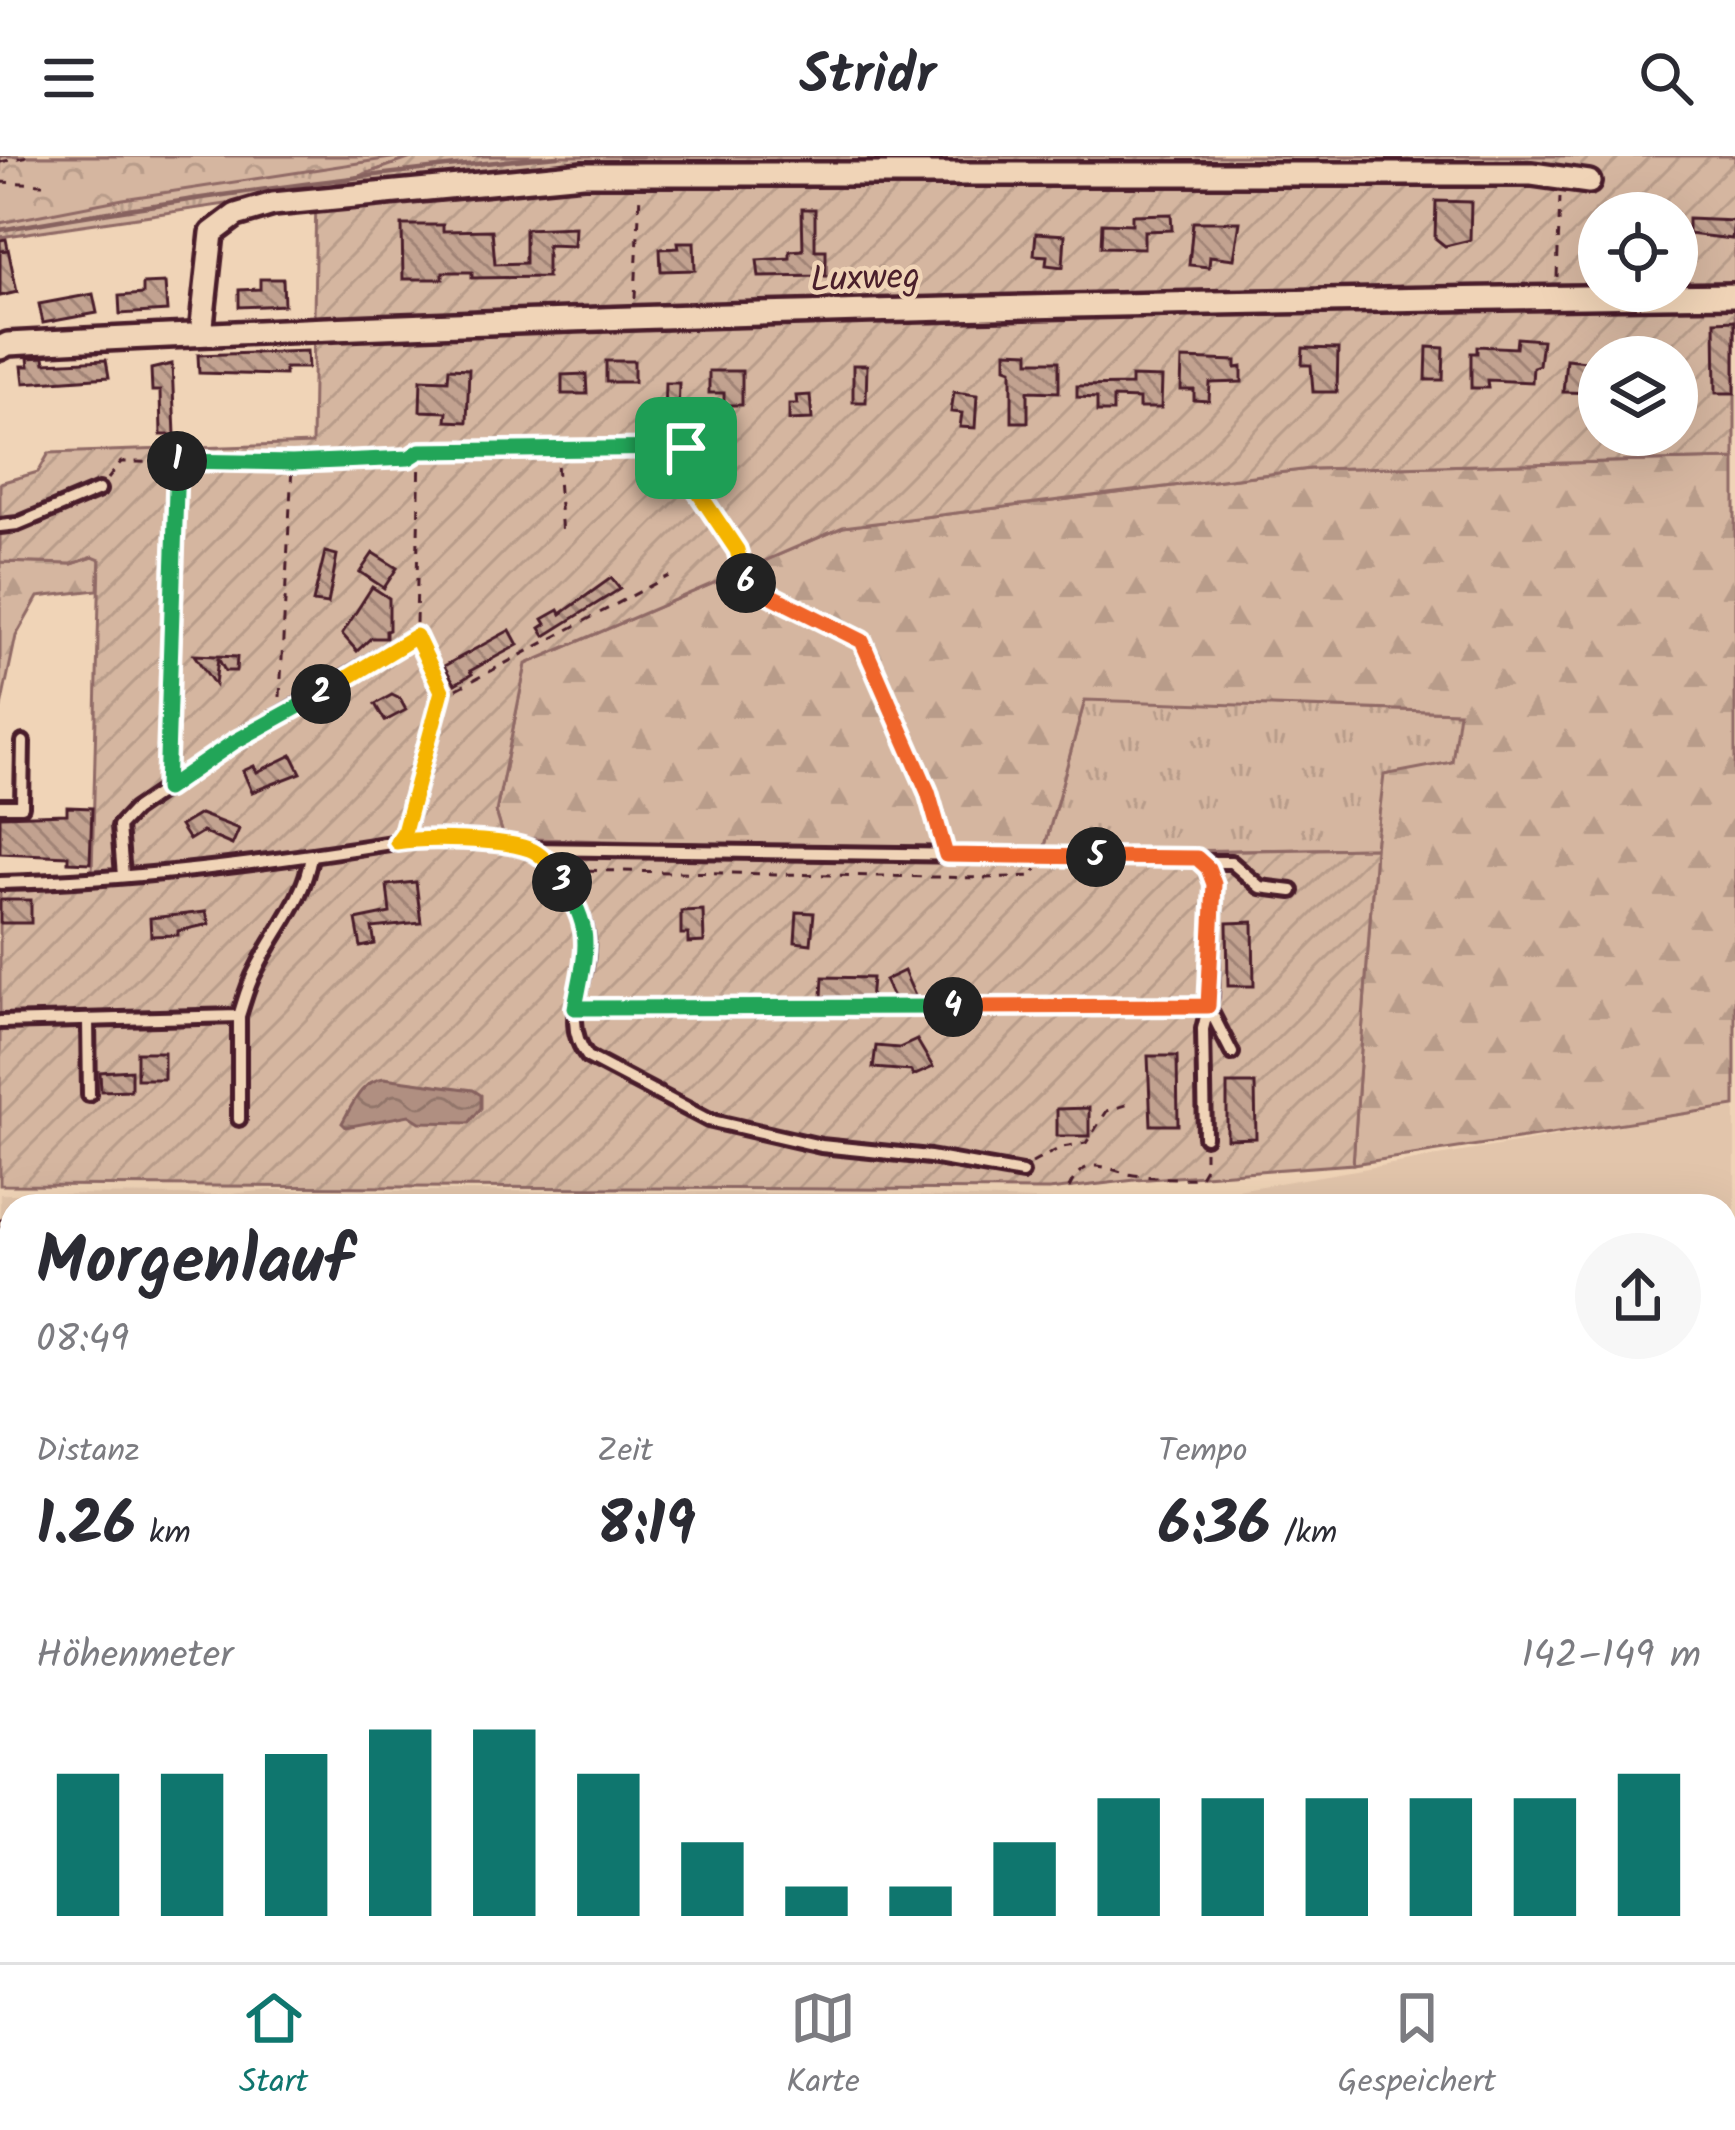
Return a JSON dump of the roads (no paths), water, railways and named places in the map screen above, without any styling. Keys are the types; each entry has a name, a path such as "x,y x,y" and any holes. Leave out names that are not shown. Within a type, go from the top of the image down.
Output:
{"street":[{"path":"201,334 212,233 236,215 296,202 583,174 1532,174 1589,182"},
{"name":"Luxweg","path":"0,348 201,334 921,307 1735,295"}],"lane":[{"path":"0,526 18,524 99,490"},
{"path":"123,876 118,826 234,742 416,636 442,691 404,832 397,842"},
{"path":"0,806 22,806 23,742"},
{"path":"0,883 123,876 311,856 426,837 529,849 1197,858 1214,884 1203,1029 1204,1137"},
{"path":"529,849 555,870 588,938 572,1027 587,1057 708,1120 821,1146 930,1157 1022,1173"},
{"path":"239,1119 239,1016 254,972 295,909 311,856"},
{"path":"1202,862 1232,862 1260,887 1292,891"},
{"path":"1208,1006 1232,1053"},
{"path":"0,1022 239,1016"},
{"path":"88,1021 89,1095"}],"water":[{"path":"384,1078 473,1090 481,1095 481,1108 469,1123 420,1122 409,1115 346,1127 342,1123 358,1094"}],"waterway":[{"path":"0,230 278,187 558,156"},
{"path":"620,156 642,156"}]}
